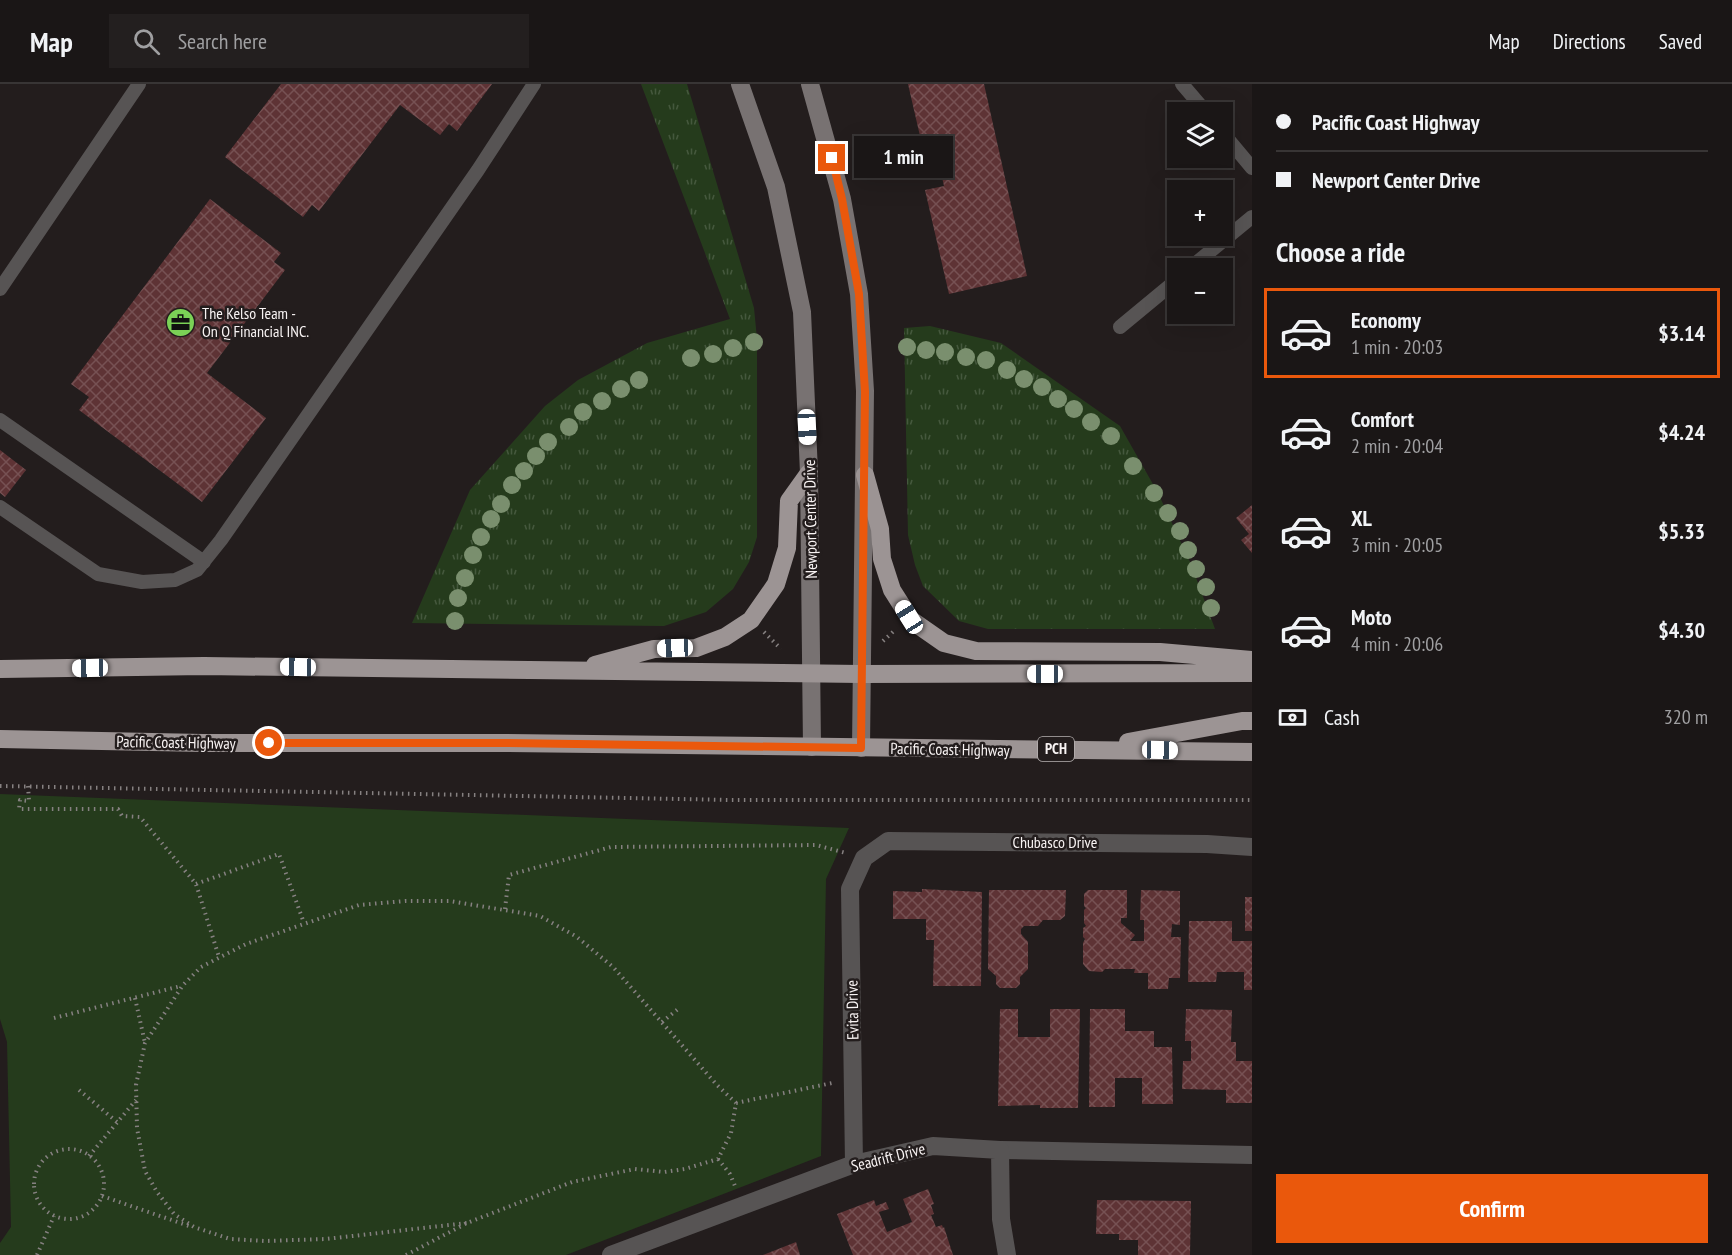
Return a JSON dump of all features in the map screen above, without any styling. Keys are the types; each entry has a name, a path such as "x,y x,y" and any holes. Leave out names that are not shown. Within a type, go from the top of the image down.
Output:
{"highway":[{"path":"576,671 654,649 696,648 726,637 752,620 776,584 787,548 789,501 810,473"},
{"path":"865,475 880,528 882,559 892,590 911,620 944,643 976,651 1160,652 1252,660"},
{"path":"0,669 204,666 810,674 1252,673"},
{"path":"1091,749 1252,721"},
{"name":"Pacific Coast Highway","path":"0,739 203,743 505,743 1252,752"}],"main road":[{"name":"Newport Center Drive","path":"740,84 776,187 802,312 810,473 812,747"},
{"path":"810,84 842,199 859,294 865,392 861,748"}],"street":[{"name":"Chubasco Drive","path":"864,858 888,841 1207,844 1252,847"},
{"name":"Evita Drive","path":"854,1164 850,890 864,858"},
{"name":"Seadrift Drive","path":"611,1255 854,1164 933,1146 1000,1150 1252,1155"},
{"path":"1000,1150 1001,1219 1007,1255"}],"lane":[{"path":"0,289 139,84"},
{"path":"0,507 98,574 142,582 175,580 197,570 478,170 534,84"},
{"path":"1182,84 1197,102"},
{"path":"1233,145 1252,168"},
{"path":"1202,258 1252,217"},
{"path":"1120,327 1167,288"},
{"path":"0,420 204,562"}],"path":[{"path":"876,648 899,627"},
{"path":"760,628 781,649"},
{"path":"0,786 731,800 1252,800"},
{"path":"28,786 29,801 20,800 19,809 118,809 122,816 140,817 196,884 219,957"},
{"path":"505,909 509,875 611,847 816,845 864,858"},
{"path":"196,884 279,854 304,923"},
{"path":"194,1227 174,1214 145,1171 137,1128 136,1085 145,1043 183,985 201,967 246,944 359,906 450,901 540,916 577,937 613,967 717,1085 736,1103"},
{"path":"54,1018 183,985"},
{"path":"135,998 145,1043"},
{"path":"662,1022 678,1009"},
{"path":"736,1103 853,1078"},
{"path":"79,1090 117,1122"},
{"path":"89,1156 136,1100"},
{"path":"406,1255 467,1223 572,1182 634,1169 664,1172 685,1169 718,1158 731,1133 736,1103"},
{"path":"69,1149 82,1152 89,1156 100,1169 104,1181 102,1196 94,1209 81,1217 67,1219 54,1216 43,1207 36,1196 34,1183 37,1170 45,1158 56,1152 69,1149"},
{"path":"718,1158 730,1174 743,1206"},
{"path":"102,1196 230,1239 265,1241 326,1239 467,1223"},
{"path":"37,1255 54,1216"}],"green space":[{"path":"641,84 687,84 754,308 757,339 757,537 749,562 733,589 706,612 664,626 412,623 470,490 545,406 578,380 647,343 730,319"},
{"path":"930,326 1001,343 1120,426 1158,493 1191,564 1215,629 988,629 959,621 923,586 908,535 904,328"},
{"path":"0,794 849,828 826,879 821,1156 566,1255 0,1255 0,1243 11,1227 7,1042 0,1019"}],"building":[{"path":"281,84 492,84 457,131 449,124 440,135 400,105 319,211 312,205 303,217 225,157"},
{"path":"908,84 984,84 1027,276 949,294 925,190 944,186 935,147 923,149"},
{"name":"The Kelso Team - On Q Financial INC.","path":"210,199 281,253 274,262 285,270 207,373 266,418 202,502 79,410 89,397 71,384"},
{"path":"0,450 26,470 5,497 0,493"},
{"path":"1252,505 1252,553 1241,540 1249,534 1236,518"},
{"path":"922,889 982,892 981,986 933,986 934,940 926,940 926,919 893,919 893,891 922,892"},
{"path":"989,890 1066,890 1065,916 1060,920 1043,920 1038,926 1024,926 1021,929 1021,934 1028,942 1028,969 1020,977 1020,984 1016,988 1000,988 996,984 996,976 988,969"},
{"path":"1088,890 1127,890 1127,918 1121,918 1121,923 1135,935 1130,941 1144,941 1144,920 1140,920 1141,890 1180,891 1180,925 1172,924 1171,937 1181,937 1180,978 1169,978 1168,989 1148,989 1148,973 1134,973 1135,969 1089,971 1083,964 1085,939 1083,928 1086,926 1084,923 1086,908 1084,894"},
{"path":"1245,897 1252,897 1252,931 1245,931"},
{"path":"1189,921 1232,921 1232,941 1252,941 1252,990 1244,990 1244,972 1217,972 1216,982 1188,982"},
{"path":"1000,1009 1018,1009 1018,1037 1050,1037 1050,1009 1080,1009 1078,1108 1040,1108 1040,1105 998,1106"},
{"path":"1090,1009 1125,1009 1125,1031 1154,1031 1154,1047 1172,1047 1173,1104 1142,1104 1142,1078 1115,1078 1115,1107 1089,1107"},
{"path":"1186,1009 1232,1010 1231,1042 1236,1042 1236,1061 1252,1061 1252,1103 1226,1103 1226,1090 1182,1089 1183,1061 1191,1061 1191,1041 1185,1041"},
{"path":"928,1189 934,1204 931,1205 934,1214 931,1215 936,1227 942,1225 944,1227 953,1255 853,1255 837,1214 874,1200 876,1206 886,1202 889,1209 879,1212 887,1232 912,1222 903,1199"},
{"path":"1097,1200 1191,1201 1190,1255 1138,1255 1138,1240 1119,1240 1119,1234 1096,1234"},
{"path":"796,1242 800,1255 763,1255"}],"place":[{"name":"The Kelso Team - On Q Financial INC.","path":"181,322"}],"route":[{"path":"269,743 505,743 861,748 865,392 859,294 842,199 832,158"}]}
